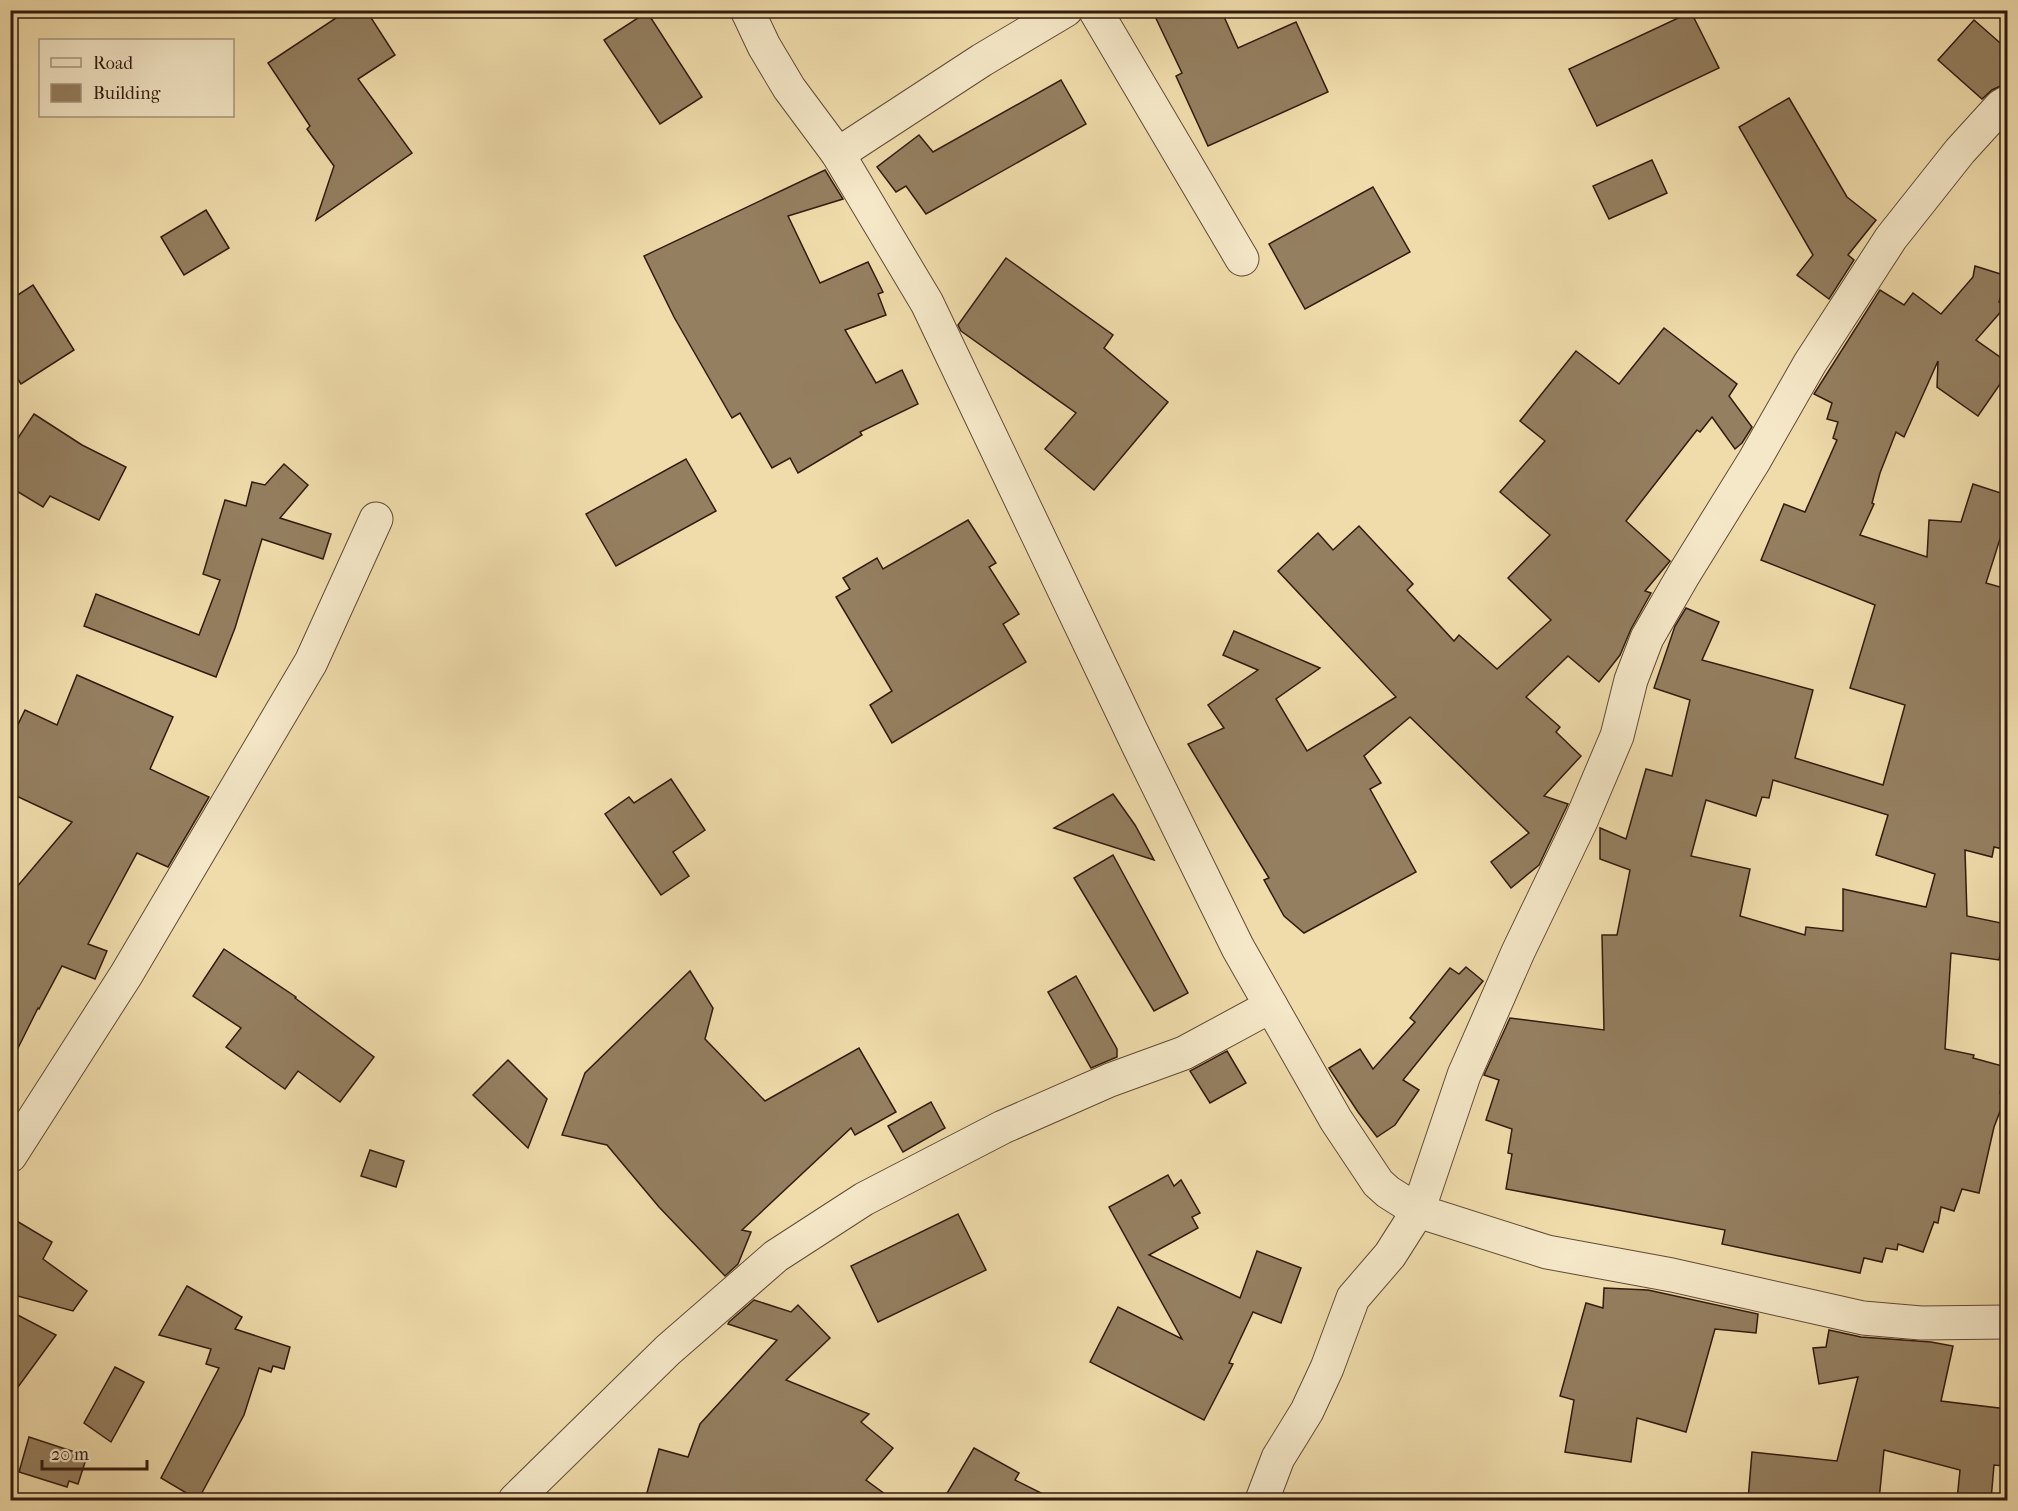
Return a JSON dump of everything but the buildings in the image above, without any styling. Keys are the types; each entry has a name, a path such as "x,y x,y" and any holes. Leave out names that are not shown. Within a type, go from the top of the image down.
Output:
{"street":[{"path":"747,10 764,46 789,88 838,154 927,303 1144,758 1238,948 1335,1120 1378,1183 1418,1211 1547,1252 1672,1275 1863,1318 1921,1323 2007,1322"},
{"path":"838,154 982,60 1066,10"},
{"path":"1095,10 1242,259"},
{"path":"1262,1500 1278,1458 1307,1411 1327,1368 1353,1299 1390,1255 1418,1211 1464,1075 1518,952 1581,821 1617,736 1631,680 1647,638 1810,363 1891,238 1960,151 2007,102"},
{"path":"10,1156 126,975 305,671 376,519"},
{"path":"515,1500 668,1350 776,1256 864,1199 1003,1127 1110,1080 1184,1053 1271,1006"}]}
